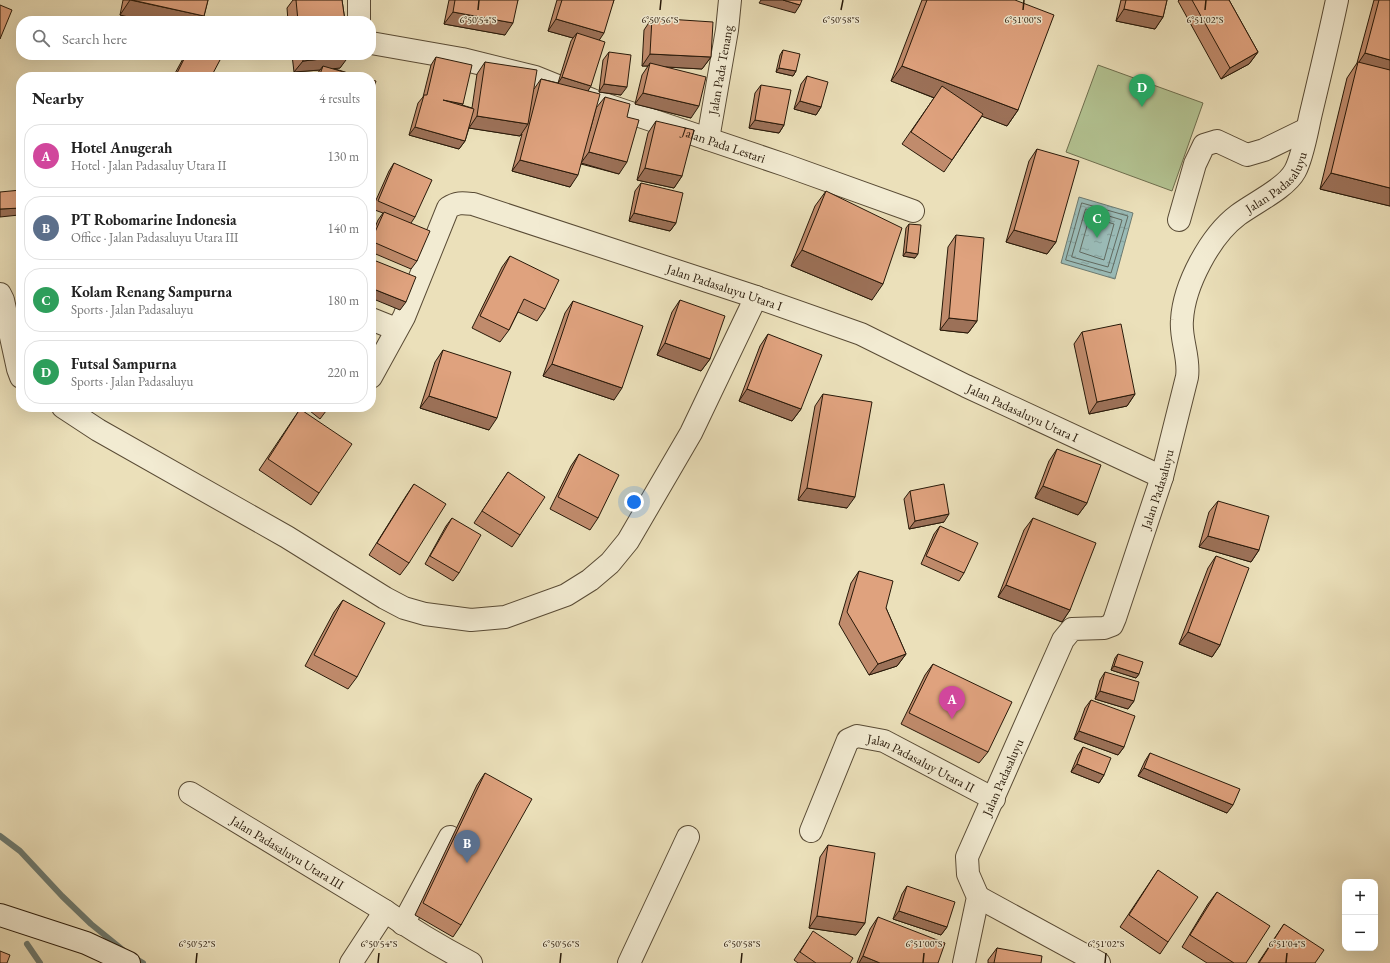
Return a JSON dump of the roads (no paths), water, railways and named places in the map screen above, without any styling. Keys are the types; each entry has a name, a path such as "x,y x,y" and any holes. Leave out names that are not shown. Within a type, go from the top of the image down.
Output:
{"street":[{"path":"359,0 359,16"},
{"name":"Jalan Pada Tenang","path":"708,139 727,30 730,0"},
{"name":"Jalan Padasaluyu","path":"978,897 968,874 967,856 994,799 1063,640 1072,629 1104,628 1112,625 1116,618 1162,477 1188,370 1182,331 1182,320 1191,282 1200,261 1216,235 1236,216 1288,181 1296,170 1308,129 1338,0"},
{"name":"Jalan Pada Lestari","path":"376,44 462,59 535,77 592,100 785,165 913,211"},
{"path":"1179,220 1195,164 1204,145 1217,141 1247,155 1264,150 1308,129"},
{"name":"Jalan Padasaluyu Utara I","path":"376,367 404,317 448,208 456,203 473,204 756,297 861,334 966,386 1162,477"},
{"path":"0,294 3,300 16,360"},
{"path":"71,412 98,430 287,537 385,598 404,608 425,614 470,620 505,618 566,596 590,580 610,563 628,541 691,433 756,297"},
{"path":"376,321 396,329"},
{"name":"Jalan Padasaluy Utara II","path":"811,831 848,740 856,736 884,741 994,799"},
{"name":"Jalan Padasaluyu Utara III","path":"190,793 385,911 403,924 471,963"},
{"path":"403,924 450,836"},
{"path":"629,963 688,837"},
{"path":"964,963 978,897 1099,963"},
{"path":"351,963 385,911"},
{"path":"0,914 86,943 128,963"}],"water":[{"path":"1079,197 1133,213 1115,279 1061,263"}],"waterway":[{"path":"0,836 20,851 62,896 91,924 123,950"},
{"path":"27,944 40,963"},
{"path":"133,957 143,963"}],"place":[{"name":"Futsal Sampurna","path":"1142,107"},
{"name":"Kolam Renang Sampurna","path":"1097,238"},
{"name":"Hotel Anugerah","path":"952,719"},
{"name":"PT Robomarine Indonesia","path":"467,863"}]}
